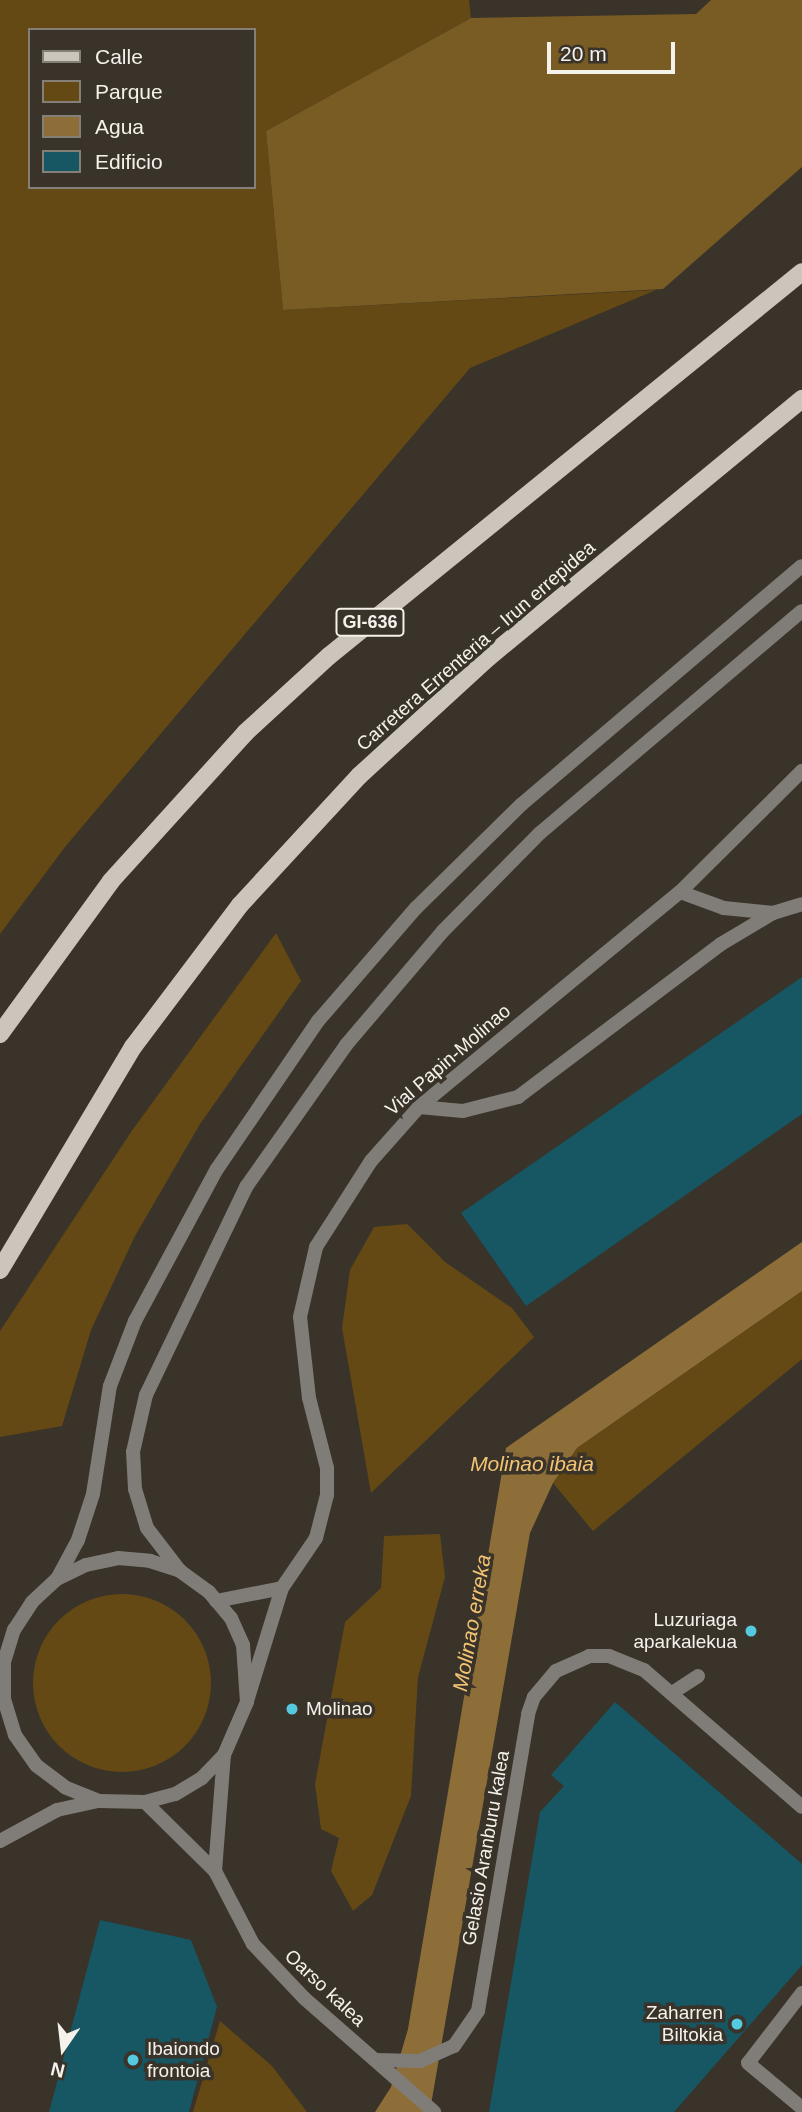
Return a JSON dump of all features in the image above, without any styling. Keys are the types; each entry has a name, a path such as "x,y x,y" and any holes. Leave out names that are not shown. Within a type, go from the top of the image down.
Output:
{"main road":[{"name":"GI-636","path":"0,1034 111,881 245,733 348,640 802,272"},
{"name":"Carretera Errenteria – Irun errepidea","path":"0,1270 133,1046 240,905 359,776 489,657 802,399"}],"street":[{"path":"57,1579 78,1540 93,1493 110,1386 135,1321 217,1169 318,1021 416,908 522,804 802,566"},
{"path":"215,1871 224,1755 247,1702 243,1645 216,1601 180,1571 147,1528 135,1489 133,1452 146,1395 254,1176 346,1045 443,932 540,833 802,611"},
{"name":"Vial Papin-Molinao","path":"247,1702 282,1588 316,1538 327,1495 327,1468 309,1398 300,1317 306,1279 316,1247 371,1161 419,1107 680,891 802,771"},
{"path":"680,891 724,908 773,913"},
{"path":"419,1107 463,1111 518,1097 721,944 773,913 802,904"},
{"path":"0,1678 13,1630 32,1602 57,1579 86,1565 118,1559 150,1561 180,1571"},
{"path":"216,1601 282,1588"},
{"name":"Gelasio Aranburu kalea","path":"375,2060 420,2061 454,2046 478,2011 534,1697 556,1671 589,1656 627,1661 644,1670 672,1693"},
{"path":"4,1662 4,1699 15,1735 45,1772 65,1787 99,1801"},
{"path":"698,1676 672,1693 802,1808"},
{"path":"0,1841 57,1810 99,1801 145,1802 175,1794 202,1778 224,1755"},
{"name":"Oarso kalea","path":"145,1802 215,1871 253,1944 304,1998 434,2112"},
{"path":"802,1993 748,2063 802,2108"}],"green space":[{"path":"0,0 469,0 471,18 266,131 283,310 656,290 470,368 65,847 0,934"},
{"path":"276,933 301,981 200,1124 135,1236 91,1330 62,1426 0,1437 0,1331 131,1132"},
{"path":"407,1224 445,1262 512,1308 534,1337 371,1493 342,1328 350,1270 374,1227"},
{"path":"802,1291 802,1359 593,1531 553,1483 577,1448"},
{"path":"440,1534 445,1577 418,1677 411,1796 372,1895 353,1911 331,1871 339,1838 321,1829 315,1784 345,1622 381,1588 384,1536"},
{"path":"122,1594 156,1600 185,1620 205,1649 211,1683 205,1717 185,1746 156,1766 122,1772 88,1766 59,1746 39,1717 33,1683 39,1649 59,1620 88,1600"},
{"path":"220,2021 272,2066 307,2112 193,2112"}],"shaded area":[{"path":"711,0 802,0 802,167 663,289 283,310 266,131 471,18 696,14"}],"water":[{"name":"Molinao ibaia","path":"802,1242 802,1291 577,1448 553,1483 530,1533 432,2099 428,2112 375,2112 391,2087 408,2029 506,1448"}],"building":[{"path":"802,977 802,1114 526,1306 461,1213"},
{"path":"615,1702 802,1864 802,1965 674,2112 489,2112 540,1812 564,1786 551,1775"},
{"name":"Ibaiondo frontoia","path":"100,1920 191,1940 217,2007 189,2112 49,2112"}],"place":[{"name":"Luzuriaga aparkalekua","path":"751,1631"},
{"name":"Molinao","path":"292,1709"},
{"name":"Zaharren Biltokia","path":"737,2024"},
{"name":"Ibaiondo frontoia","path":"133,2060"}],"water label":[{"name":"Molinao erreka","path":"472,1623"}]}
